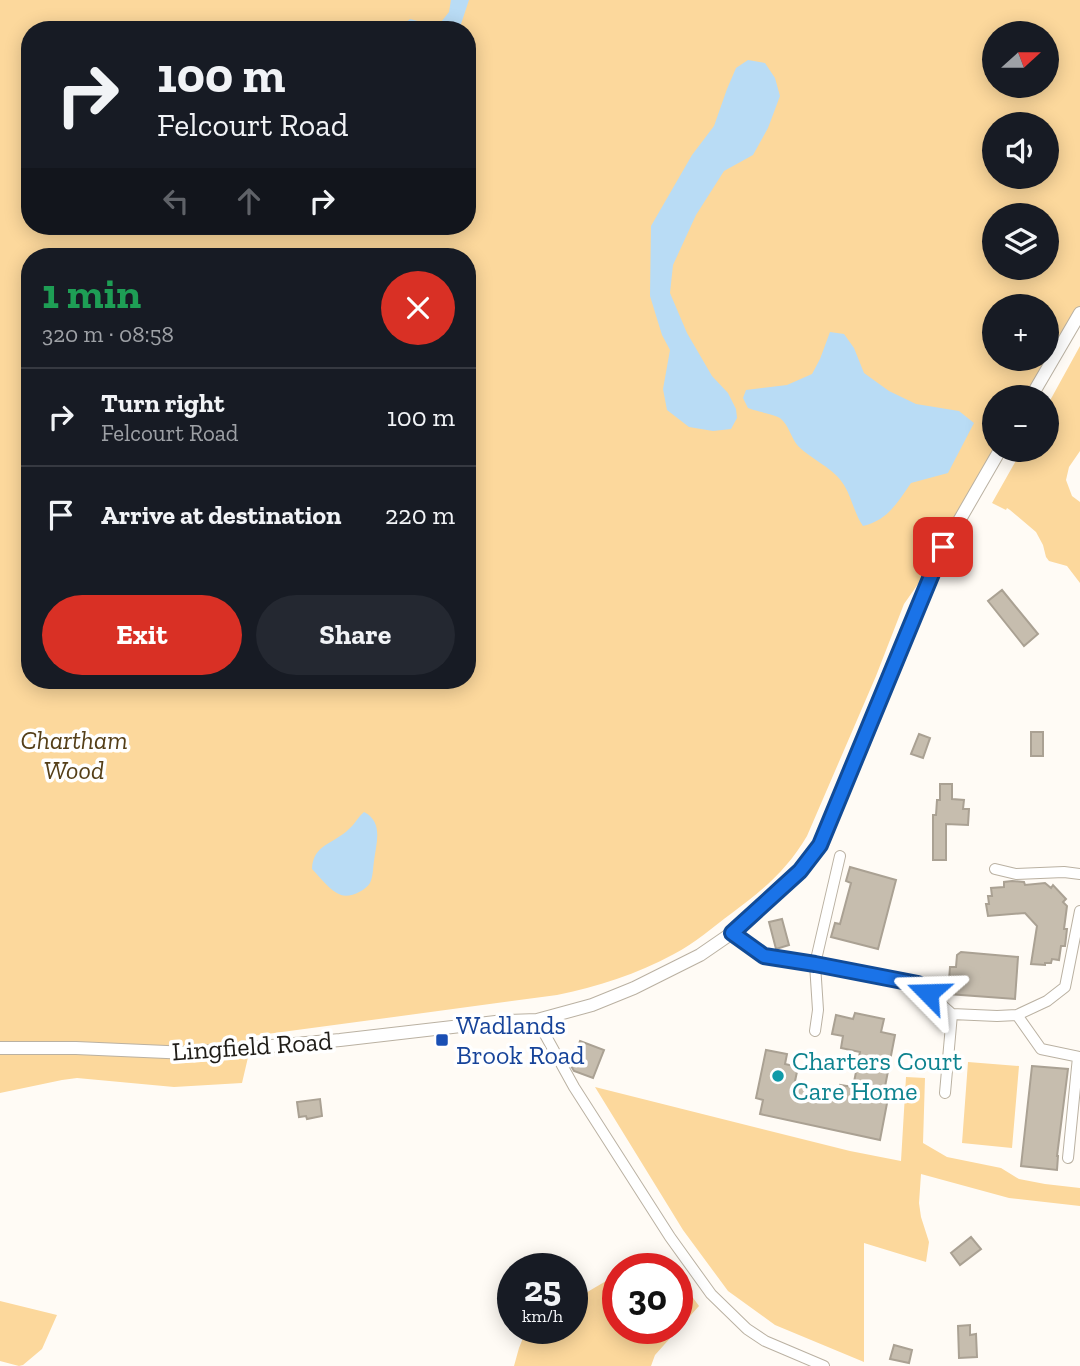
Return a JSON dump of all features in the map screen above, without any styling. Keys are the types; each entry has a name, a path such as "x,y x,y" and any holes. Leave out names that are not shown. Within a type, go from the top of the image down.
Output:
{"street":[{"path":"1038,385 1080,313"},
{"name":"Lingfield Road","path":"0,1048 189,1053 340,1040 504,1021 537,1020 592,1005 679,967 732,933 800,871 820,845 943,547 993,462"},
{"path":"815,1031 818,1010 815,964 840,856"},
{"path":"995,869 1016,874 1080,874"},
{"path":"732,933 764,956 918,984 952,1014 1017,1015 1047,1001 1065,987 1080,911"},
{"path":"945,1093 952,1014"},
{"path":"1017,1015 1041,1049 1079,1057 1068,1158"},
{"path":"537,1020 582,1099 669,1235 711,1294 747,1329 765,1341 824,1366"}],"green space":[{"name":"Chartham Wood","path":"0,0 1080,0 1080,313 1059,349 1059,294 982,294 982,371 1046,371 1038,385 982,385 982,462 988,462 944,547 904,604 807,836 774,879 682,950 631,974 587,988 557,995 253,1036 242,1083 174,1087 77,1078 0,1093"},
{"path":"1080,346 1080,451 1069,467 1066,480 1072,496 1080,502 1080,583 1067,566 1049,561 1036,532 1007,508 1006,510 992,503 1015,462 1059,462 1059,385"},
{"path":"968,1062 1019,1066 1012,1148 962,1143"},
{"path":"906,1077 925,1078 923,1143 947,1157 1001,1168 1019,1179 1080,1188 1080,1206 1009,1198 921,1174 919,1203 929,1242 926,1262 864,1243 864,1362 775,1325 728,1291 683,1230 595,1087 850,1151 901,1161"},
{"path":"602,1283 602,1344 665,1344 655,1355 651,1366 514,1366 521,1344 588,1344 588,1292"},
{"path":"693,1298 699,1306 693,1313"},
{"path":"0,1301 57,1315 42,1349 23,1365 0,1361"}],"water":[{"path":"451,0 469,0 462,21 442,21 449,12"},
{"path":"748,60 765,63 775,78 780,96 768,128 753,155 724,171 696,215 673,265 670,293 687,333 712,376 728,393 736,409 737,418 731,429 713,431 689,427 667,410 663,389 670,350 662,335 650,296 651,226 692,155 714,126 736,68"},
{"path":"830,332 844,334 854,348 864,373 889,391 916,404 959,411 974,423 948,473 911,483 885,515 863,526 840,479 798,446 780,418 748,408 743,398 746,390 787,385 812,374"},
{"path":"364,812 374,821 377,834 372,878 368,886 361,891 349,896 341,895 312,869 313,861 320,849 343,834"}],"building":[{"path":"1002,590 1038,634 1024,646 988,601"},
{"path":"1031,732 1043,732 1043,756 1031,756"},
{"path":"919,734 930,738 923,758 911,754"},
{"path":"940,784 952,784 952,799 964,800 963,809 969,809 968,825 946,824 946,860 933,860 933,815 936,815 937,800 940,800"},
{"path":"850,867 896,880 878,949 831,937 835,923 840,924 851,883 846,881"},
{"path":"1004,882 1024,882 1025,885 1045,883 1051,888 1053,885 1066,899 1063,902 1067,906 1064,929 1067,929 1065,946 1061,946 1059,960 1052,959 1051,963 1045,965 1031,964 1037,926 1025,913 988,916 986,904 989,904 988,896 992,896 991,888 1004,887"},
{"path":"782,919 789,945 776,949 769,922"},
{"path":"961,952 1018,957 1015,999 948,994 950,967 956,967 957,955"},
{"name":"Charters Court Care Home","path":"855,1013 884,1019 881,1032 895,1035 883,1097 888,1098 880,1140 760,1114 763,1100 756,1098 766,1050 787,1054 785,1064 798,1067 794,1086 836,1094 840,1085 853,1087 860,1052 841,1048 843,1036 832,1034 836,1015 853,1019"},
{"path":"580,1041 604,1050 593,1078 574,1071 571,1066"},
{"path":"1032,1066 1068,1069 1057,1170 1021,1166"},
{"path":"320,1099 322,1116 307,1119 306,1116 299,1117 297,1102"},
{"path":"971,1237 981,1249 960,1265 951,1253"},
{"path":"970,1325 970,1335 976,1334 977,1357 959,1358 958,1326"},
{"path":"894,1345 912,1350 909,1363 890,1359"}],"place":[{"name":"Wadlands Brook Road","path":"442,1040"},
{"name":"Charters Court Care Home","path":"778,1076"}],"route":[{"path":"928,993 918,984 764,956 732,933 781,890 820,845 943,547"}]}
